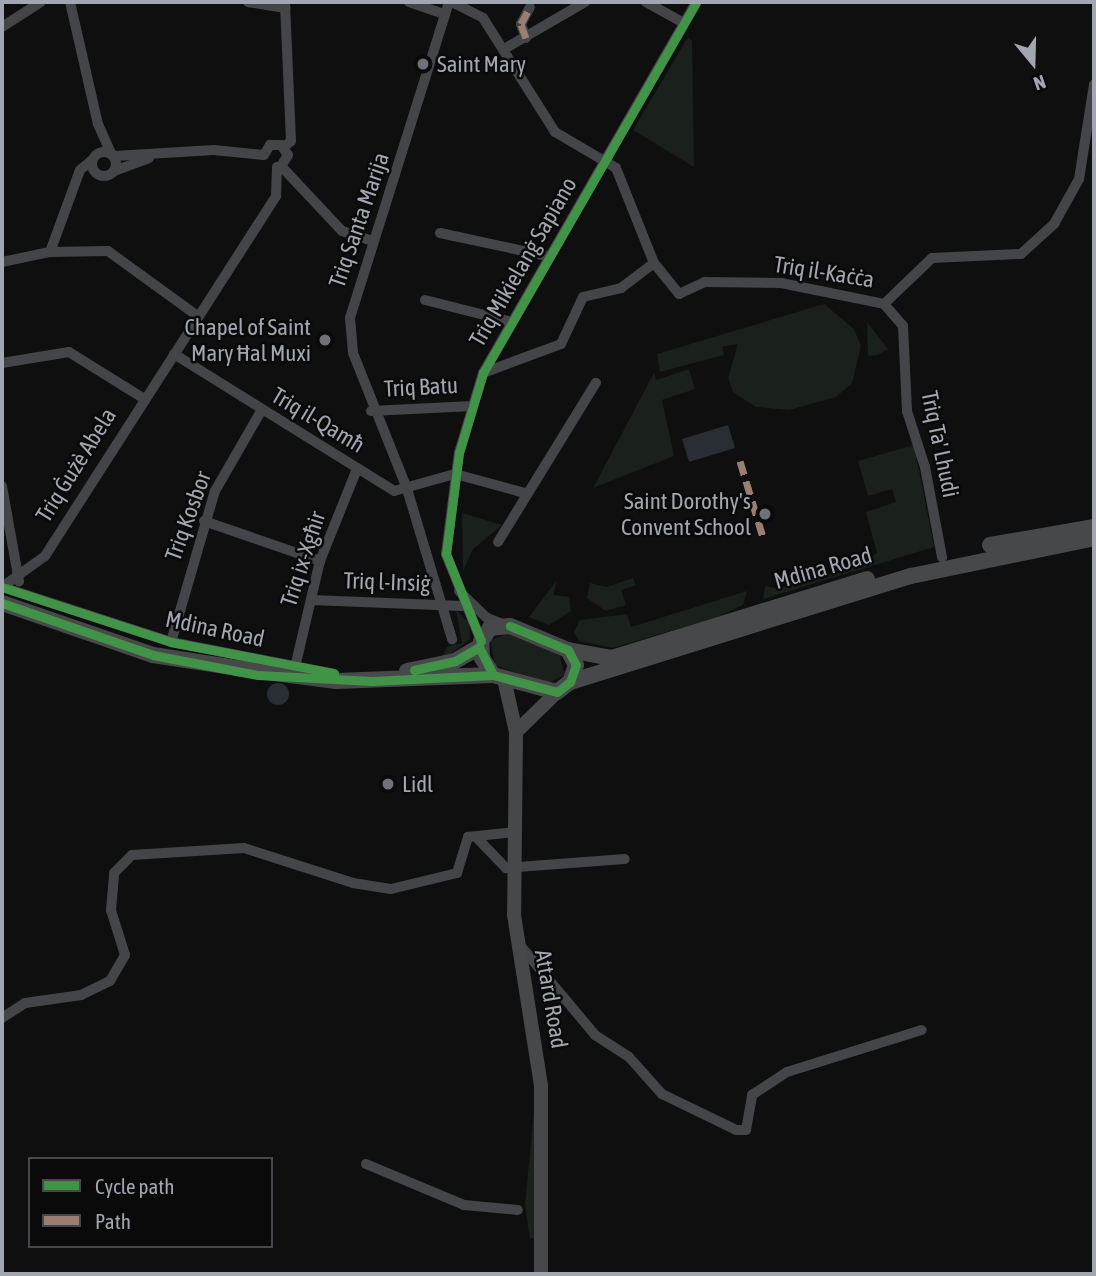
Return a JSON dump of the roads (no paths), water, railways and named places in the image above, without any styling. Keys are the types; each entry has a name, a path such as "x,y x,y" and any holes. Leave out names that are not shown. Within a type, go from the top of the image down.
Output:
{"highway":[{"name":"Mdina Road","path":"236,668 331,673 413,670 455,661 480,644 490,628 510,626 568,650 612,658 942,557 1094,527"},
{"name":"Mdina Road","path":"2,603 153,655 236,668 336,681 499,677 563,687 911,576 1094,538"},
{"path":"480,644 499,677"},
{"path":"563,687 576,665 568,650"}],"main road":[{"name":"Attard Road","path":"499,677 516,732 512,869 517,942 539,1055 541,1274"},
{"path":"516,732 563,687"}],"street":[{"path":"2,27 41,2"},
{"path":"70,2 98,124 113,155 114,171"},
{"path":"248,2 285,5"},
{"path":"409,2 444,14"},
{"path":"450,2 483,18 555,132 615,168 654,263 621,288 583,297 561,344 483,373"},
{"name":"Triq Santa Marija","path":"450,2 444,14 391,195 370,240 350,318 353,353 371,411 407,489 452,639"},
{"path":"504,49 585,2"},
{"path":"646,2 684,23"},
{"name":"Triq Mikielanġ Sapiano","path":"480,644 462,606 446,554 455,474 483,373 508,321 696,2"},
{"name":"Triq Ġużè Abela","path":"2,587 45,556 196,315 276,196 284,147 291,141 285,5"},
{"path":"526,38 521,24 530,7"},
{"path":"884,304 932,258 1021,254 1054,224 1079,179 1094,84"},
{"path":"96,174 94,158 98,124"},
{"path":"264,155 270,145 284,147"},
{"path":"50,252 80,170 94,158 113,155 264,155 342,231 370,240"},
{"path":"74,190 96,174 114,171 159,155"},
{"path":"440,233 547,256"},
{"path":"2,262 50,252 108,251 196,315"},
{"name":"Triq il-Kaċċa","path":"654,263 679,294 705,282 781,283 884,304"},
{"path":"425,299 508,321"},
{"name":"Triq Ta' Lhudi","path":"884,304 904,326 907,411 926,467 942,557"},
{"path":"2,363 69,352 143,398"},
{"name":"Triq il-Qamħ","path":"174,354 261,411 394,491 407,489"},
{"path":"498,542 526,492 596,383"},
{"name":"Triq Batu","path":"371,411 473,405"},
{"name":"Triq Kosbor","path":"171,642 204,522 261,411"},
{"name":"Triq ix-Xgħir","path":"296,663 320,561 357,469"},
{"path":"407,489 455,474 526,492"},
{"path":"2,485 22,594"},
{"path":"204,522 320,561"},
{"name":"Mdina Road","path":"2,587 171,642 296,663 331,673"},
{"name":"Triq Mikielanġ Sapiano","path":"459,591 487,618 510,626"},
{"name":"Triq l-Insiġ","path":"311,600 462,606"},
{"path":"2,1018 25,1003 81,995 110,981 125,956 111,910 114,873 132,855 244,848 391,889 448,878 461,864 468,837 514,832"},
{"path":"477,838 512,869 625,859"},
{"path":"517,942 595,1035 629,1056 662,1094 736,1130 746,1130 752,1095 787,1072 922,1030"},
{"path":"366,1164 464,1205 518,1210"}],"place":[{"name":"Saint Mary","path":"423,64"},
{"name":"Chapel of Saint Mary Ħal Muxi","path":"325,340"},
{"name":"Saint Dorothy's Convent School","path":"765,514"},
{"name":"Lidl","path":"388,784"}]}
